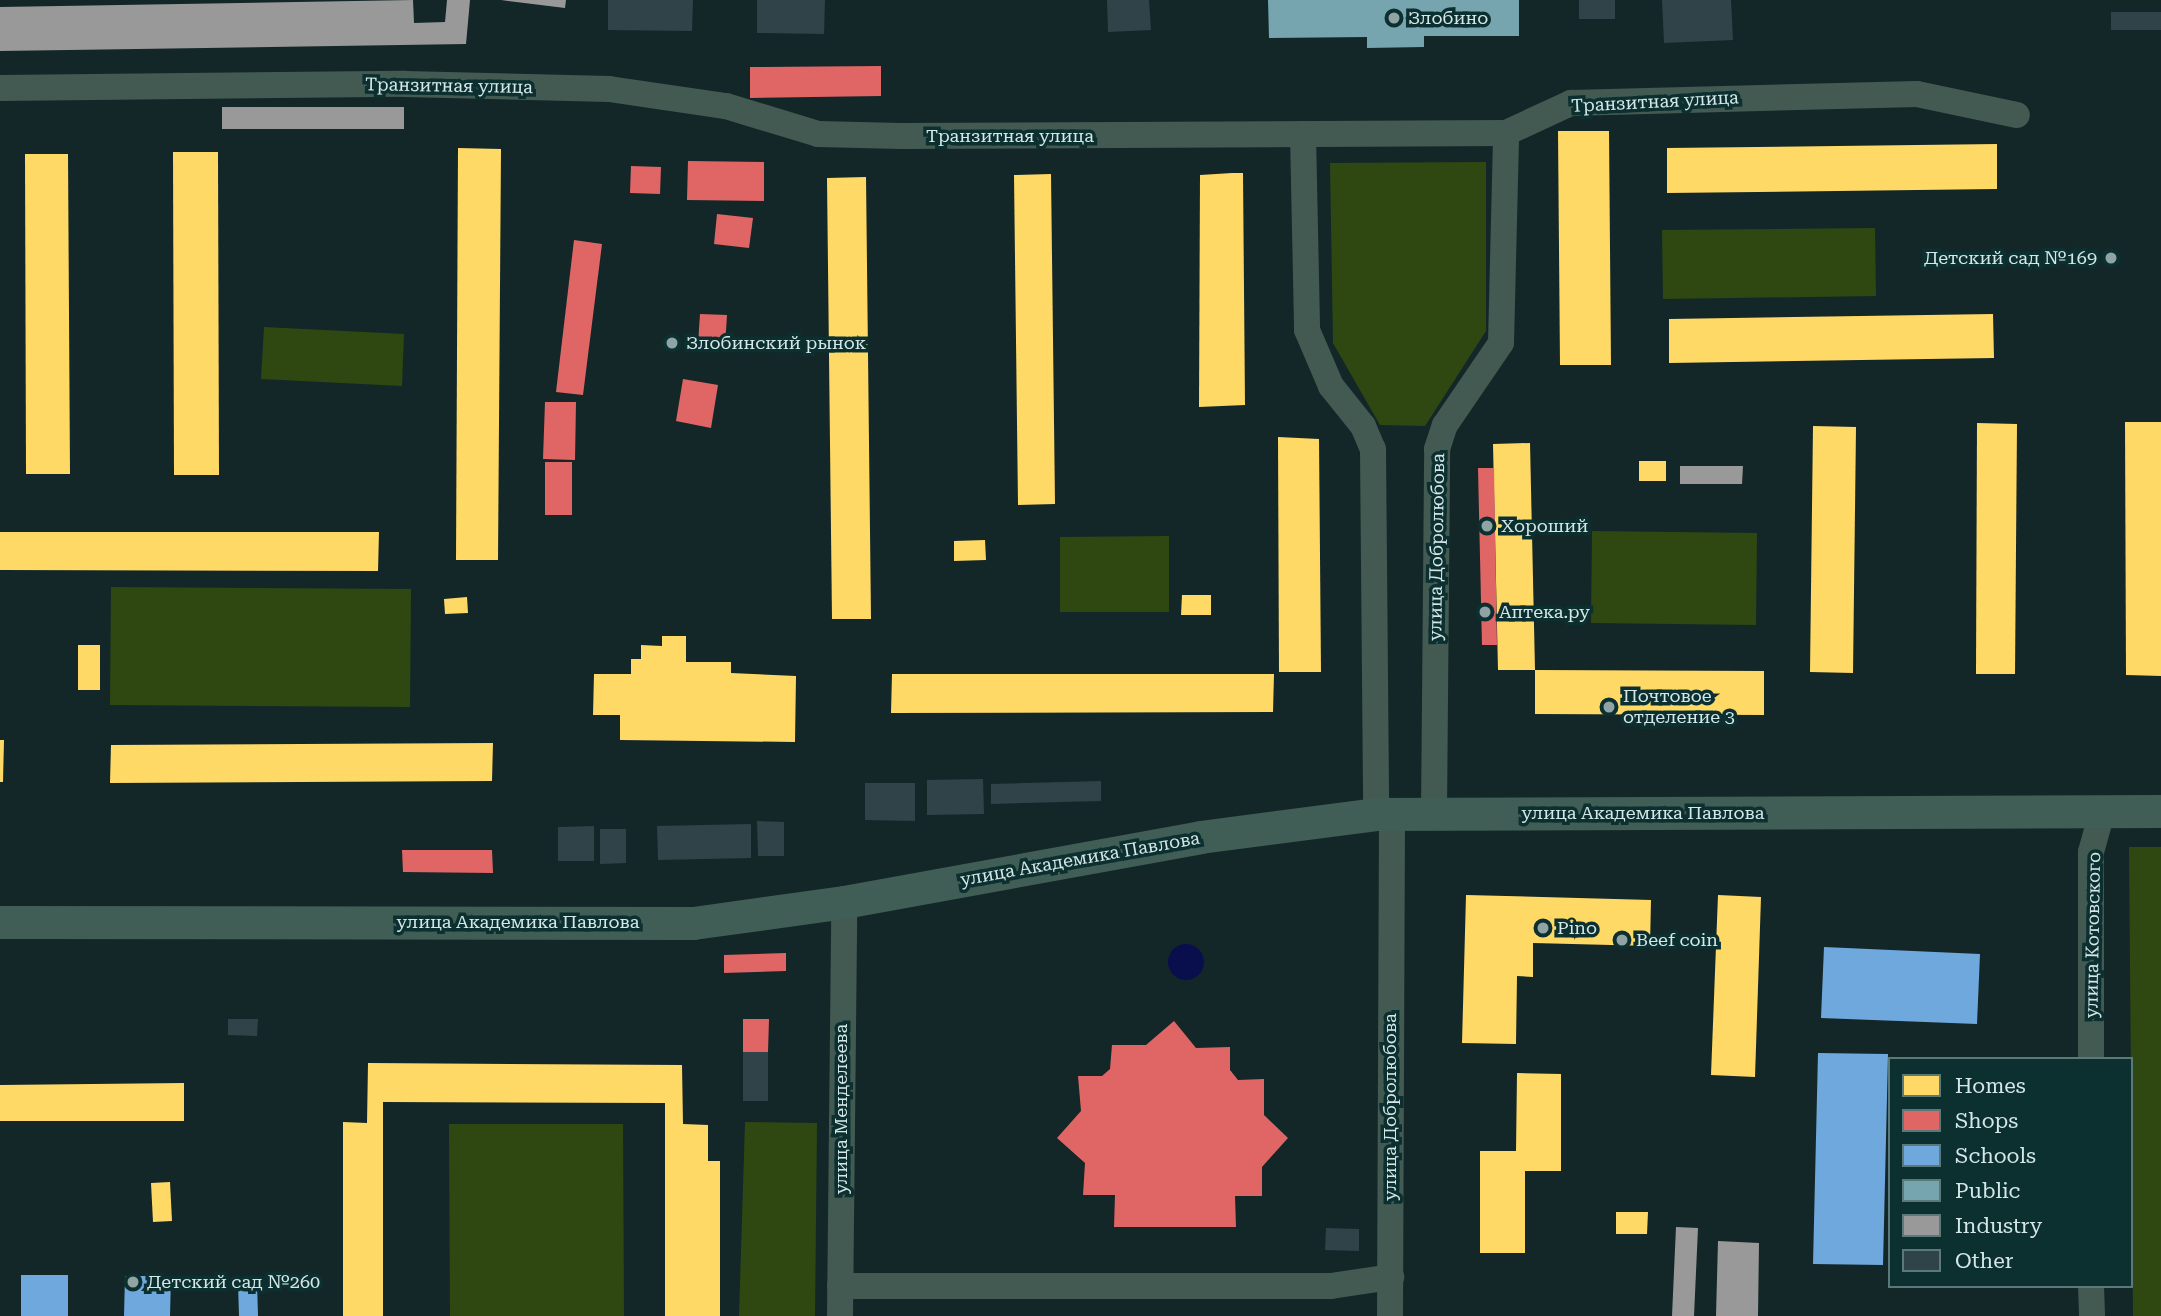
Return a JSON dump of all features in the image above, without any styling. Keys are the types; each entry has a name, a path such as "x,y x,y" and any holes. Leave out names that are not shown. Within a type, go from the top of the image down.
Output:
{"main road":[{"name":"улица Академика Павлова","path":"0,922 683,923 844,902 1200,837 1384,814 2161,811"}],"street":[{"name":"Транзитная улица","path":"0,88 405,84 608,89 726,106 818,134 1506,133 1571,103 1917,94 2017,115"},
{"name":"улица Добролюбова","path":"1434,813 1437,449 1445,425 1501,343 1506,133"},
{"name":"улица Добролюбова","path":"1303,134 1307,330 1331,386 1363,426 1373,449 1384,814 1390,1316"},
{"name":"улица Котовского","path":"2091,1057 2091,852 2102,812"},
{"name":"улица Менделеева","path":"840,1316 844,902"},
{"path":"840,1286 1331,1286 1391,1277"},
{"path":"2091,1288 2092,1316"}],"green space":[{"path":"1486,162 1486,331 1425,426 1380,425 1333,343 1330,163"},
{"path":"1875,228 1876,296 1663,299 1662,230"},
{"path":"264,327 404,334 402,386 261,379"},
{"path":"1592,531 1757,533 1756,625 1591,623"},
{"path":"1169,536 1169,612 1060,612 1060,537"},
{"path":"111,587 411,589 410,707 110,705"},
{"path":"2129,847 2161,847 2161,1316 2133,1316 2133,1057 2131,1057"},
{"path":"745,1122 817,1123 815,1316 739,1316"},
{"path":"449,1124 623,1124 624,1316 450,1316"}],"shaded area":[{"path":"1186,944 1199,949 1204,962 1199,975 1186,980 1173,975 1168,962 1173,949"}],"building: Homes":[{"path":"1558,131 1609,131 1611,365 1560,365"},
{"path":"1997,144 1997,189 1667,193 1667,148"},
{"path":"458,148 501,149 498,560 456,560"},
{"path":"173,152 218,152 219,475 174,475"},
{"path":"25,154 68,154 70,474 26,474"},
{"path":"1243,173 1245,405 1199,407 1200,175"},
{"path":"1051,174 1055,504 1018,505 1014,175"},
{"path":"866,177 871,619 832,619 827,178"},
{"path":"1993,314 1994,358 1669,363 1669,319"},
{"path":"2125,422 2161,422 2161,676 2126,675"},
{"path":"1977,423 2017,424 2015,674 1976,674"},
{"path":"1813,426 1856,427 1853,673 1810,672"},
{"path":"1278,437 1319,439 1321,672 1279,672"},
{"path":"1530,443 1535,670 1498,670 1493,444"},
{"path":"1639,461 1666,461 1666,481 1639,481"},
{"path":"0,532 379,532 378,571 0,570"},
{"path":"985,540 986,560 954,561 954,541"},
{"path":"1182,595 1211,595 1211,615 1181,615"},
{"path":"467,597 468,613 445,614 444,599"},
{"path":"662,636 686,636 686,662 731,662 731,673 796,676 795,742 620,740 620,715 593,715 594,674 631,674 631,659 641,659 641,645 662,646"},
{"path":"78,645 100,645 100,690 78,690"},
{"path":"1535,670 1764,671 1764,715 1535,714"},
{"path":"892,674 1274,674 1273,712 891,713"},
{"path":"0,740 4,740 3,782 0,782"},
{"path":"493,743 492,781 110,783 111,745"},
{"path":"1466,895 1651,900 1650,946 1533,943 1533,977 1517,976 1516,1044 1462,1043"},
{"path":"1718,895 1761,897 1755,1077 1711,1075"},
{"path":"368,1063 682,1065 683,1124 708,1125 708,1161 720,1161 720,1316 665,1316 665,1103 383,1102 383,1316 343,1316 343,1122 367,1123"},
{"path":"1517,1073 1561,1074 1561,1171 1525,1171 1525,1253 1480,1253 1480,1151 1516,1151"},
{"path":"184,1083 184,1121 0,1121 0,1085"},
{"path":"170,1182 172,1221 153,1222 151,1183"},
{"path":"1616,1212 1648,1212 1647,1234 1616,1234"}],"building: Shops":[{"path":"881,66 881,96 750,98 750,67"},
{"path":"688,161 764,162 764,201 687,200"},
{"path":"631,166 661,167 660,194 630,193"},
{"path":"717,214 753,218 749,248 714,244"},
{"path":"574,240 602,244 583,395 556,392"},
{"path":"700,314 727,315 725,346 698,344"},
{"path":"683,379 718,385 711,428 676,421"},
{"path":"545,402 576,402 575,460 543,459"},
{"path":"545,462 572,462 572,515 545,515"},
{"path":"1478,468 1494,468 1497,645 1482,645"},
{"path":"402,850 492,850 493,873 403,872"},
{"path":"786,953 786,971 724,973 724,955"},
{"path":"743,1019 769,1019 768,1052 743,1052"},
{"path":"1174,1021 1196,1048 1230,1047 1230,1070 1238,1080 1264,1079 1264,1115 1288,1138 1262,1167 1262,1196 1235,1196 1236,1227 1114,1227 1115,1195 1083,1195 1085,1163 1057,1138 1081,1111 1078,1076 1102,1076 1110,1069 1112,1045 1146,1045"}],"building: Schools":[{"path":"1824,947 1980,954 1977,1024 1821,1018"},
{"path":"1818,1053 1888,1054 1883,1265 1813,1264"},
{"path":"21,1275 68,1275 68,1316 21,1316"},
{"path":"125,1276 171,1276 170,1316 124,1316"},
{"path":"257,1282 258,1316 239,1316 238,1283"}],"building: Public":[{"name":"Злобино","path":"1268,0 1519,0 1519,36 1424,36 1424,47 1367,48 1367,37 1269,38"}],"building: Industry":[{"path":"413,0 414,23 445,22 447,0 470,0 466,44 0,51 0,7"},
{"path":"501,0 566,0 565,8"},
{"path":"222,107 404,107 404,129 222,129"},
{"path":"1680,466 1743,466 1742,484 1680,484"},
{"path":"1676,1227 1698,1228 1694,1316 1672,1316"},
{"path":"1718,1241 1759,1243 1758,1316 1716,1316"}],"building: Other":[{"path":"608,0 693,0 692,31 608,30"},
{"path":"757,0 825,0 824,34 757,33"},
{"path":"1107,0 1149,0 1151,30 1108,32"},
{"path":"1579,0 1615,0 1615,19 1579,19"},
{"path":"1662,0 1731,0 1733,40 1664,43"},
{"path":"2111,12 2161,12 2161,30 2111,30"},
{"path":"983,779 984,814 927,815 927,780"},
{"path":"1101,781 1101,801 991,804 991,784"},
{"path":"865,783 915,783 915,821 865,820"},
{"path":"757,821 784,822 784,856 758,856"},
{"path":"751,824 751,858 658,860 657,826"},
{"path":"594,826 594,861 558,861 558,827"},
{"path":"600,829 626,829 626,863 600,864"},
{"path":"228,1019 258,1019 257,1036 228,1035"},
{"path":"743,1052 768,1052 768,1101 743,1101"},
{"path":"1326,1228 1359,1229 1359,1251 1325,1250"}],"place":[{"name":"Злобино","path":"1394,18"},
{"name":"Детский сад №169","path":"2111,258"},
{"name":"Злобинский рынок","path":"672,343"},
{"name":"Хороший","path":"1487,526"},
{"name":"Аптека.ру","path":"1485,612"},
{"name":"Почтовое отделение 3","path":"1609,707"},
{"name":"Pino","path":"1543,928"},
{"name":"Beef coin","path":"1622,940"},
{"name":"Детский сад №260","path":"133,1282"}]}
